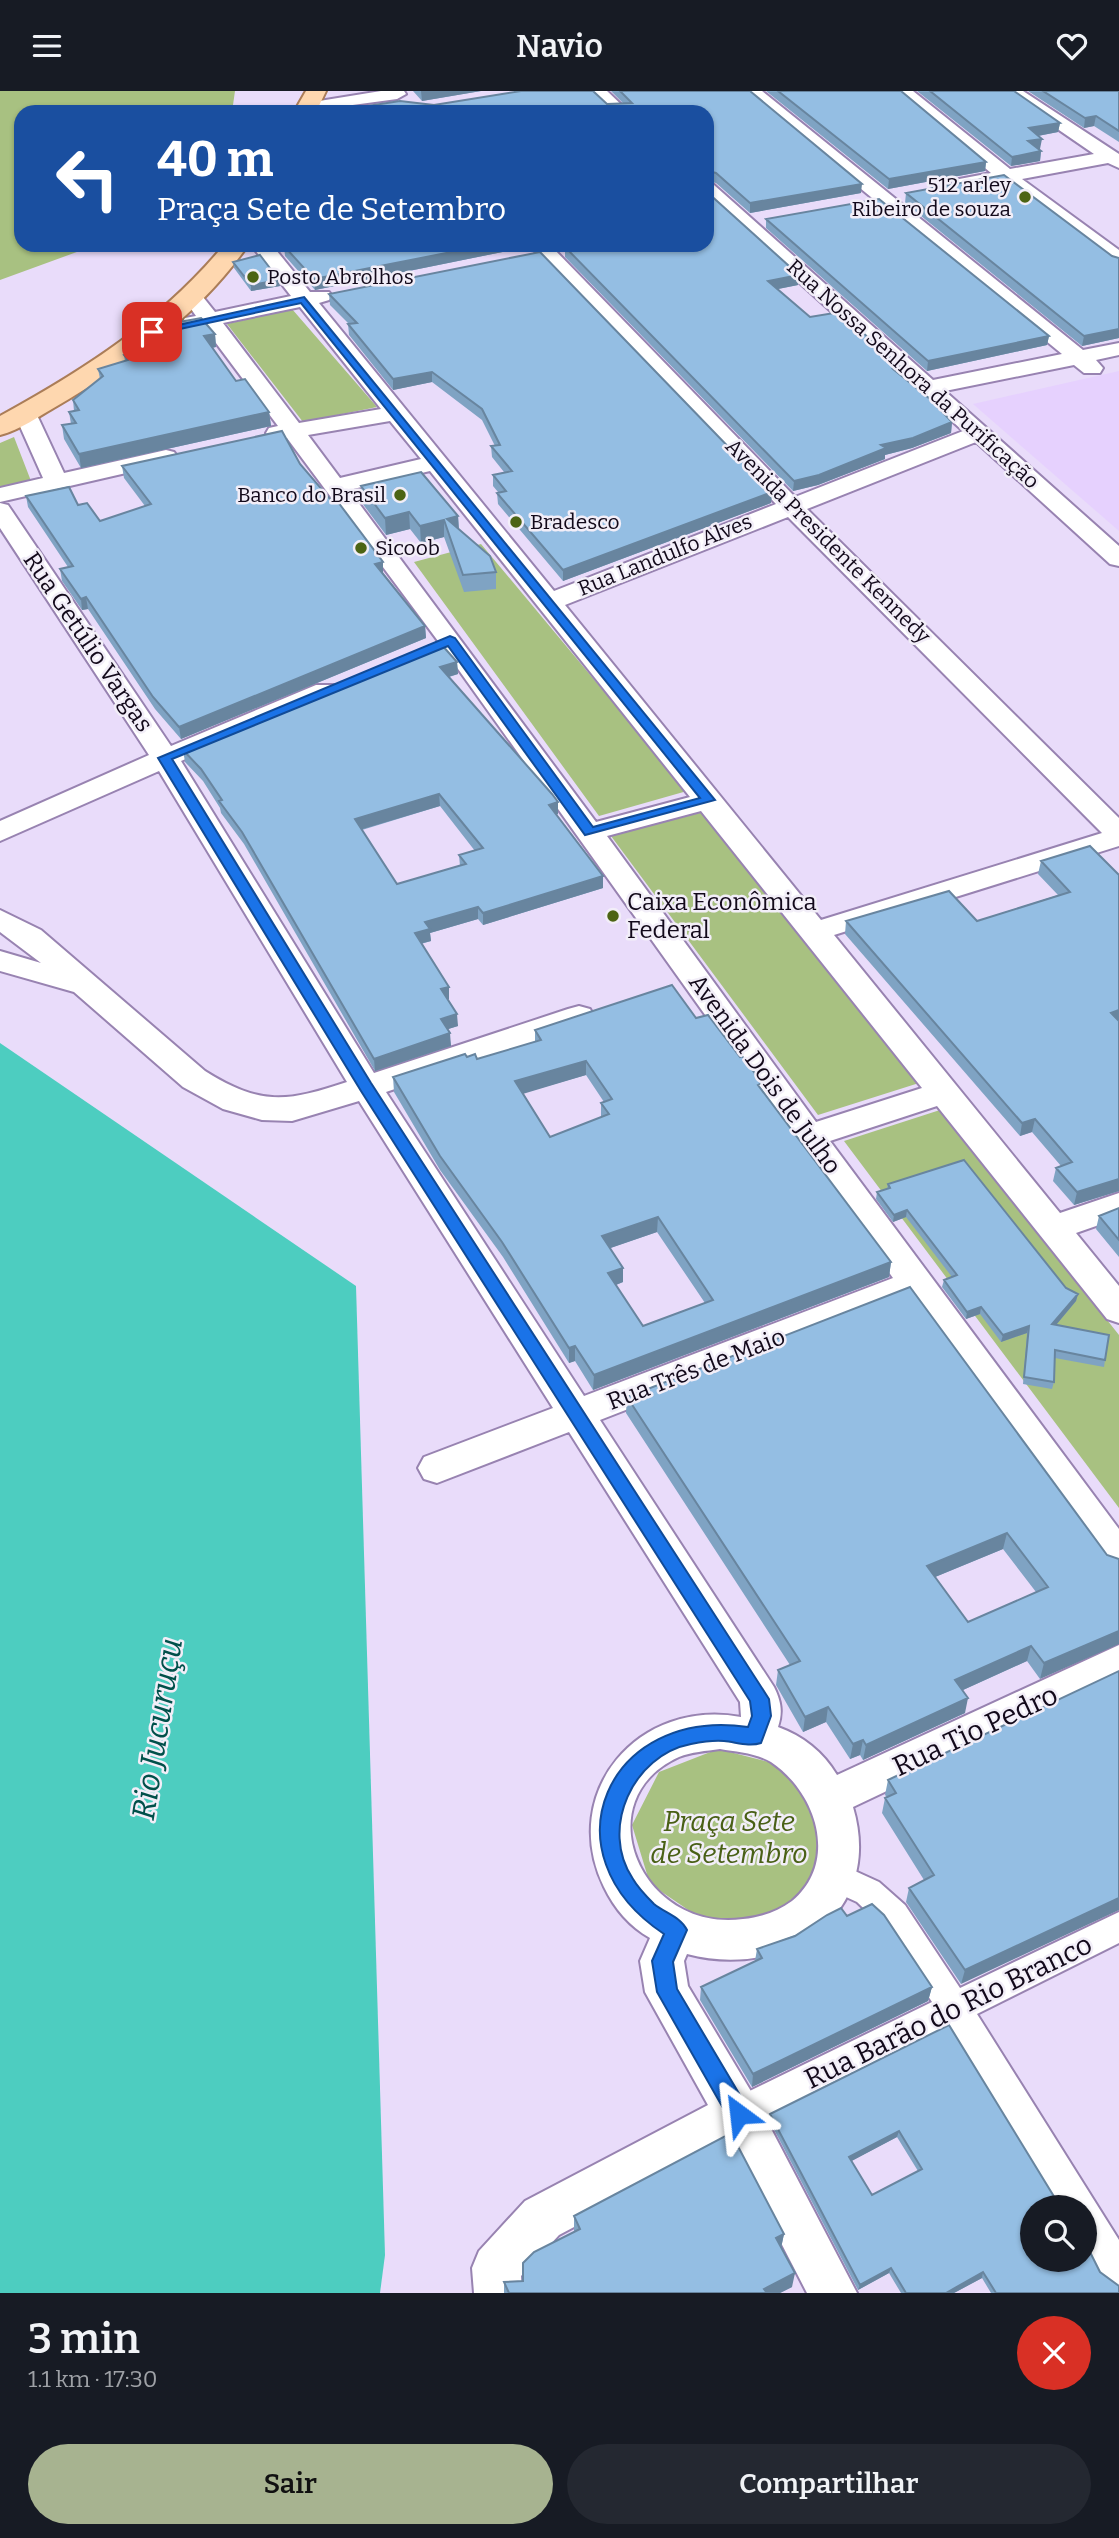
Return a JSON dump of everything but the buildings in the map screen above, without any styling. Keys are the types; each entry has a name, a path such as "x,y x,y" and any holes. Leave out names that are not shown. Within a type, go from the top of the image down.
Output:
{"main road":[{"path":"0,427 74,388 152,332 192,296 230,252"}],"street":[{"path":"596,91 612,105"},
{"path":"751,91 1085,363"},
{"path":"902,91 1005,175 1119,260"},
{"path":"1011,91 1115,159"},
{"path":"309,104 395,93"},
{"path":"938,188 1115,159"},
{"path":"859,202 911,193"},
{"name":"Rua Nossa Senhora da Purificação","path":"714,195 1119,559"},
{"path":"714,219 770,218"},
{"path":"266,252 1119,1310"},
{"name":"Avenida Presidente Kennedy","path":"545,252 790,505 1119,836"},
{"path":"152,332 344,292"},
{"name":"Avenida Dois de Julho","path":"192,296 295,430 438,645 590,832 681,982 810,1136 915,1283 1119,1558"},
{"path":"1085,363 1119,349"},
{"path":"934,394 1085,363 1119,362"},
{"path":"24,413 56,481"},
{"path":"255,438 395,413"},
{"name":"Rua Landulfo Alves","path":"549,602 790,505 977,434"},
{"path":"0,495 188,453"},
{"path":"335,487 434,463"},
{"name":"Rua Getúlio Vargas","path":"0,510 165,758 366,1087 760,1699 761,1716 754,1737"},
{"path":"0,832 165,758 351,681"},
{"path":"590,832 709,800"},
{"path":"813,932 1119,836"},
{"path":"0,919 30,937 194,1079 240,1105 260,1111 286,1113 602,1009"},
{"path":"0,961 84,985"},
{"path":"810,1136 944,1092"},
{"path":"1053,1228 1119,1205"},
{"name":"Rua Três de Maio","path":"437,1468 915,1283"},
{"name":"Rua Tio Pedro","path":"830,1798 1119,1662"},
{"path":"720,1731 754,1737 785,1749 811,1771 830,1798 840,1829 839,1860 829,1890 808,1915 780,1933 746,1942 711,1941 676,1930 647,1911 624,1885 611,1845 609,1824 617,1794 634,1768 658,1748 678,1739 720,1731"},
{"path":"833,1876 868,1892 894,1916 1071,2195"},
{"name":"Rua Barão do Rio Branco","path":"739,2114 1119,1927"},
{"path":"676,1930 662,1961 667,1992 739,2114 833,2293"},
{"path":"498,2293 496,2268 542,2218 739,2114"},
{"path":"1097,2237 1119,2273"}],"shaded area":[{"path":"1119,371 1119,531 973,404"}],"green space":[{"path":"0,91 235,91 233,105 14,105 14,252 77,252 0,280"},
{"path":"292,309 377,407 303,422 227,324"},
{"path":"14,437 31,481 0,488 0,443"},
{"path":"481,544 687,791 599,816 414,562"},
{"path":"703,812 919,1083 818,1115 611,836"},
{"path":"940,1110 1119,1335 1119,1508 844,1141"},
{"name":"Praça Sete de Setembro","path":"718,1749 781,1765 821,1814 819,1875 773,1918 706,1922 650,1884 632,1825 659,1772"}],"water":[{"name":"Rio Jucuruçu","path":"0,1043 356,1286 385,2255 380,2293 0,2293"}],"place":[{"name":"512 arley Ribeiro de souza","path":"1025,197"},
{"name":"Posto Abrolhos","path":"253,277"},
{"name":"Banco do Brasil","path":"400,495"},
{"name":"Bradesco","path":"516,522"},
{"name":"Sicoob","path":"361,548"},
{"name":"Caixa Econômica Federal","path":"613,916"}],"route":[{"path":"152,332 304,300 709,800 590,832 450,640 165,758 366,1087 760,1699 761,1716 754,1737 720,1731 687,1735 658,1748 634,1768 617,1794 609,1824 612,1855 624,1885 647,1911 676,1930 662,1961 667,1992 739,2114"}]}
